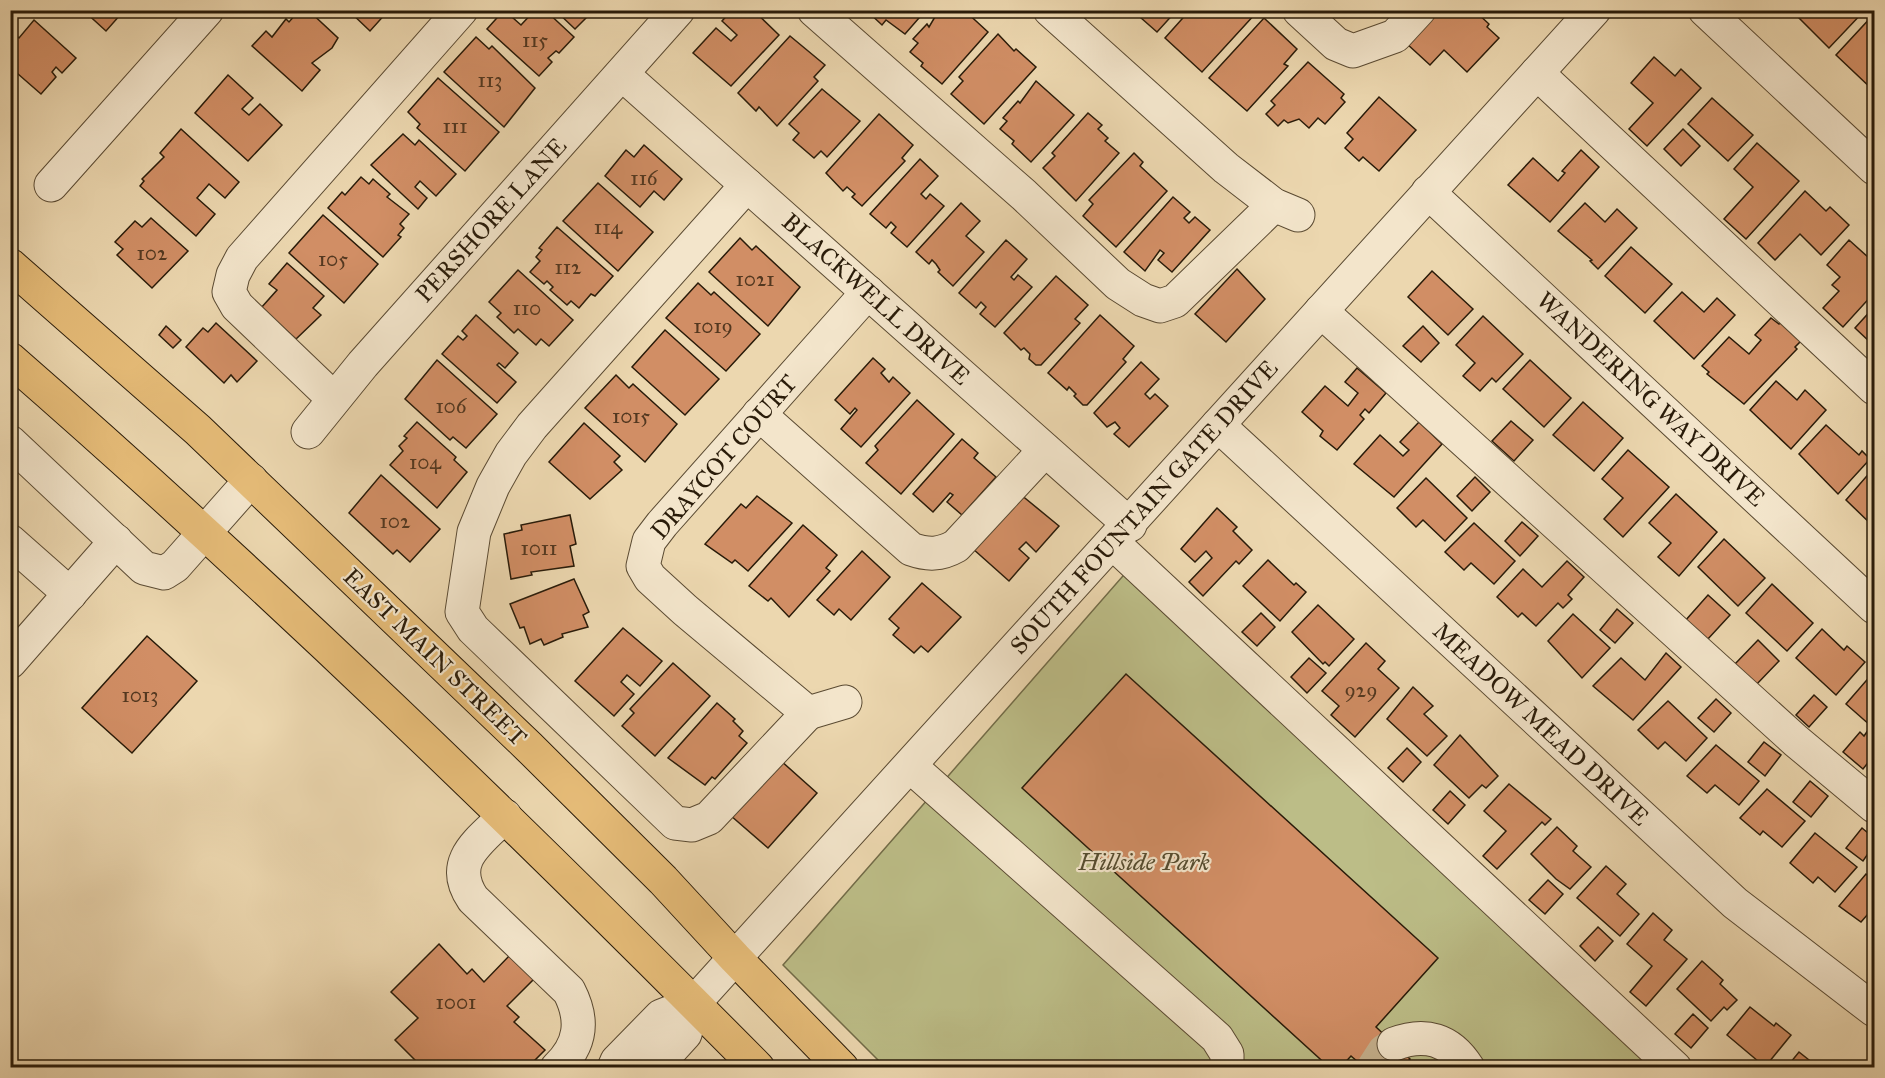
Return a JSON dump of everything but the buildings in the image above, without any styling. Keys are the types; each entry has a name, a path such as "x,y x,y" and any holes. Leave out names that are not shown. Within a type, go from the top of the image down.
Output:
{"main road":[{"name":"EAST MAIN STREET","path":"10,265 251,480 663,880 842,1068"},
{"path":"10,358 152,483 506,816 758,1068"}],"street":[{"path":"51,185 207,10"},
{"path":"334,399 237,306 229,292 233,275 242,258 461,10"},
{"name":"PERSHORE LANE","path":"308,432 334,399 678,10"},
{"path":"814,10 1024,195 1118,284 1143,300 1160,306 1175,301 1286,210 1226,168 1050,10"},
{"path":"1299,10 1336,44 1353,51 1395,36 1419,10"},
{"name":"SOUTH FOUNTAIN GATE DRIVE","path":"694,1004 1122,534 1321,310 1594,10"},
{"path":"1705,10 1875,168"},
{"path":"1537,73 1875,387"},
{"name":"BLACKWELL DRIVE","path":"622,74 1045,450 1122,534 1675,1068"},
{"path":"747,185 511,454 493,486 474,532 462,612 473,630 675,823 692,825 709,818 808,713 845,702"},
{"name":"WANDERING WAY DRIVE","path":"1428,192 1875,607"},
{"name":"DRAYCOT COURT","path":"808,713 685,610 650,578 643,566 649,541 662,524 868,292"},
{"path":"1321,310 1796,741 1875,806"},
{"path":"759,414 911,549 923,554 943,553 956,546 1045,450"},
{"name":"MEADOW MEAD DRIVE","path":"1218,425 1735,903 1875,1010"},
{"path":"10,441 144,568 164,573 175,566 251,480"},
{"path":"10,541 70,594"},
{"path":"15,649 70,594 116,541"},
{"path":"910,766 1217,1038 1227,1054 1227,1068"},
{"path":"506,816 472,849 463,869 463,880 473,899 569,991 577,1007 580,1024 576,1042 568,1057 557,1068"},
{"path":"614,1068 617,1061 661,1017 694,1004"},
{"path":"654,1068 686,1034 694,1004"},
{"path":"1394,1044 1411,1038 1428,1037 1452,1049 1468,1068"}],"green space":[{"name":"Hillside Park","path":"1129,569 1667,1067 885,1067 783,965"}],"tunnel":[{"path":"1373,1068 1384,1051 1394,1044"}]}
